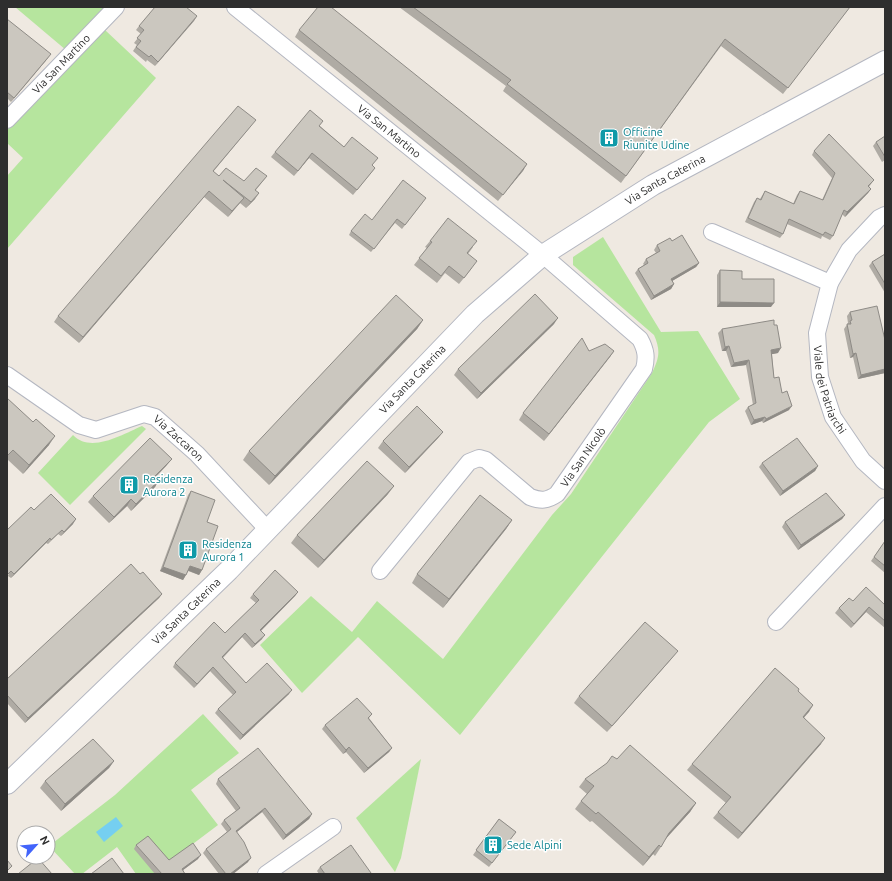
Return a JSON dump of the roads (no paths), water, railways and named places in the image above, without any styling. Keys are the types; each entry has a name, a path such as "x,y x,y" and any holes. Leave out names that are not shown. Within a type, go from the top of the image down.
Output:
{"street":[{"name":"Via San Martino","path":"7,120 116,7"},
{"name":"Via San Martino","path":"235,7 543,255"},
{"name":"Via Santa Caterina","path":"7,784 229,570 475,314 543,255 654,185 885,61"},
{"name":"Viale dei Patriarchi","path":"885,215 879,218 849,250 830,283 817,333 820,377 834,417 863,461 885,481"},
{"path":"712,232 830,283"},
{"name":"Via San Nicolò","path":"380,571 469,462 479,458 486,460 530,497 539,500 549,499 557,494 644,369 647,358 645,348 640,339 543,255"},
{"name":"Via Zaccaron","path":"7,375 80,425 96,430 144,414 155,417 197,454 268,530"},
{"path":"776,622 885,506"},
{"path":"266,874 333,827"}],"water":[{"path":"116,817 123,826 104,842 96,832"}],"place":[{"name":"Officine Riunite Udine","path":"609,138"},
{"name":"Residenza Aurora 2","path":"129,485"},
{"name":"Residenza Aurora 1","path":"188,550"},
{"name":"Sede Alpini","path":"493,845"}]}
